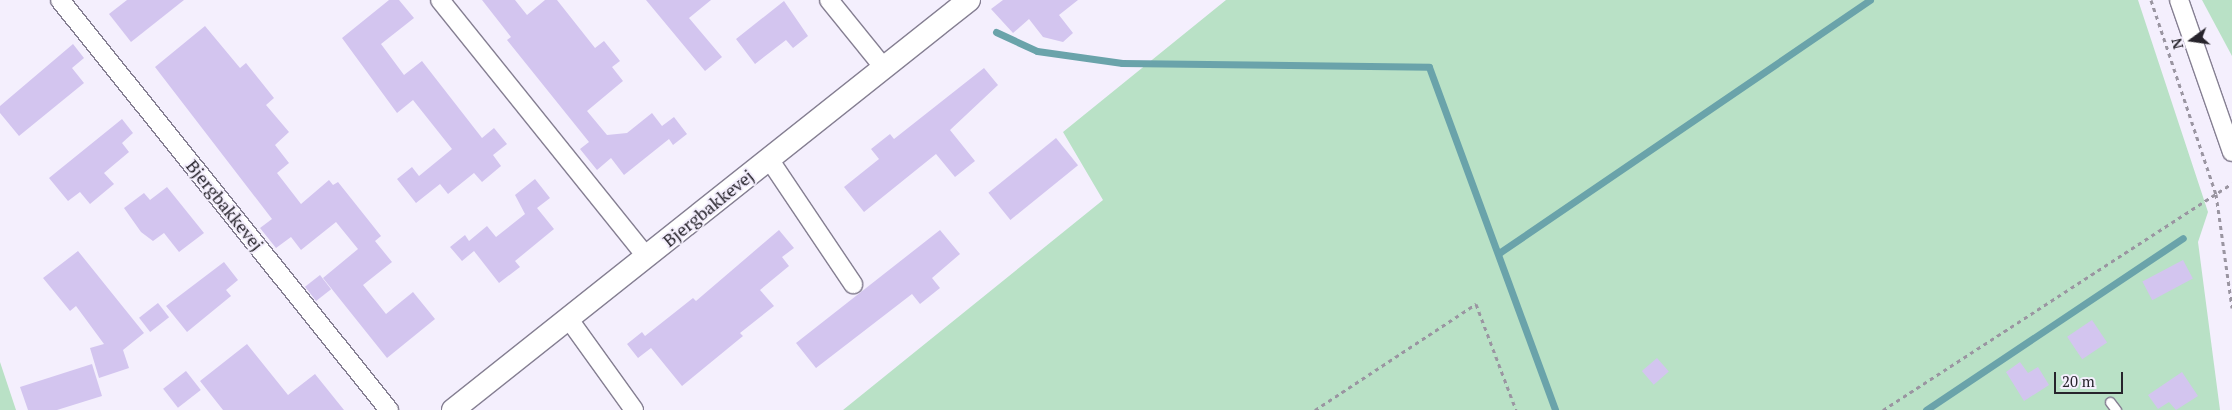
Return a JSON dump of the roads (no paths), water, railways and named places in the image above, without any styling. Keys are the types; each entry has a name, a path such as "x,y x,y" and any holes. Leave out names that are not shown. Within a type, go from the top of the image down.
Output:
{"street":[{"name":"Bjergbakkevej","path":"60,0 389,410"},
{"name":"Bjergbakkevej","path":"440,0 647,257"},
{"path":"829,0 884,68"},
{"name":"Bjergbakkevej","path":"453,410 969,0"},
{"path":"2180,0 2232,152"},
{"name":"Bjergbakkevej","path":"769,160 853,284"},
{"path":"568,318 634,410"}],"lane":[{"path":"2110,402 2116,410"}],"waterway":[{"path":"1499,253 1870,0"},
{"path":"996,32 1037,51 1122,63 1429,67 1555,410"},
{"path":"1926,410 2183,238"}]}
